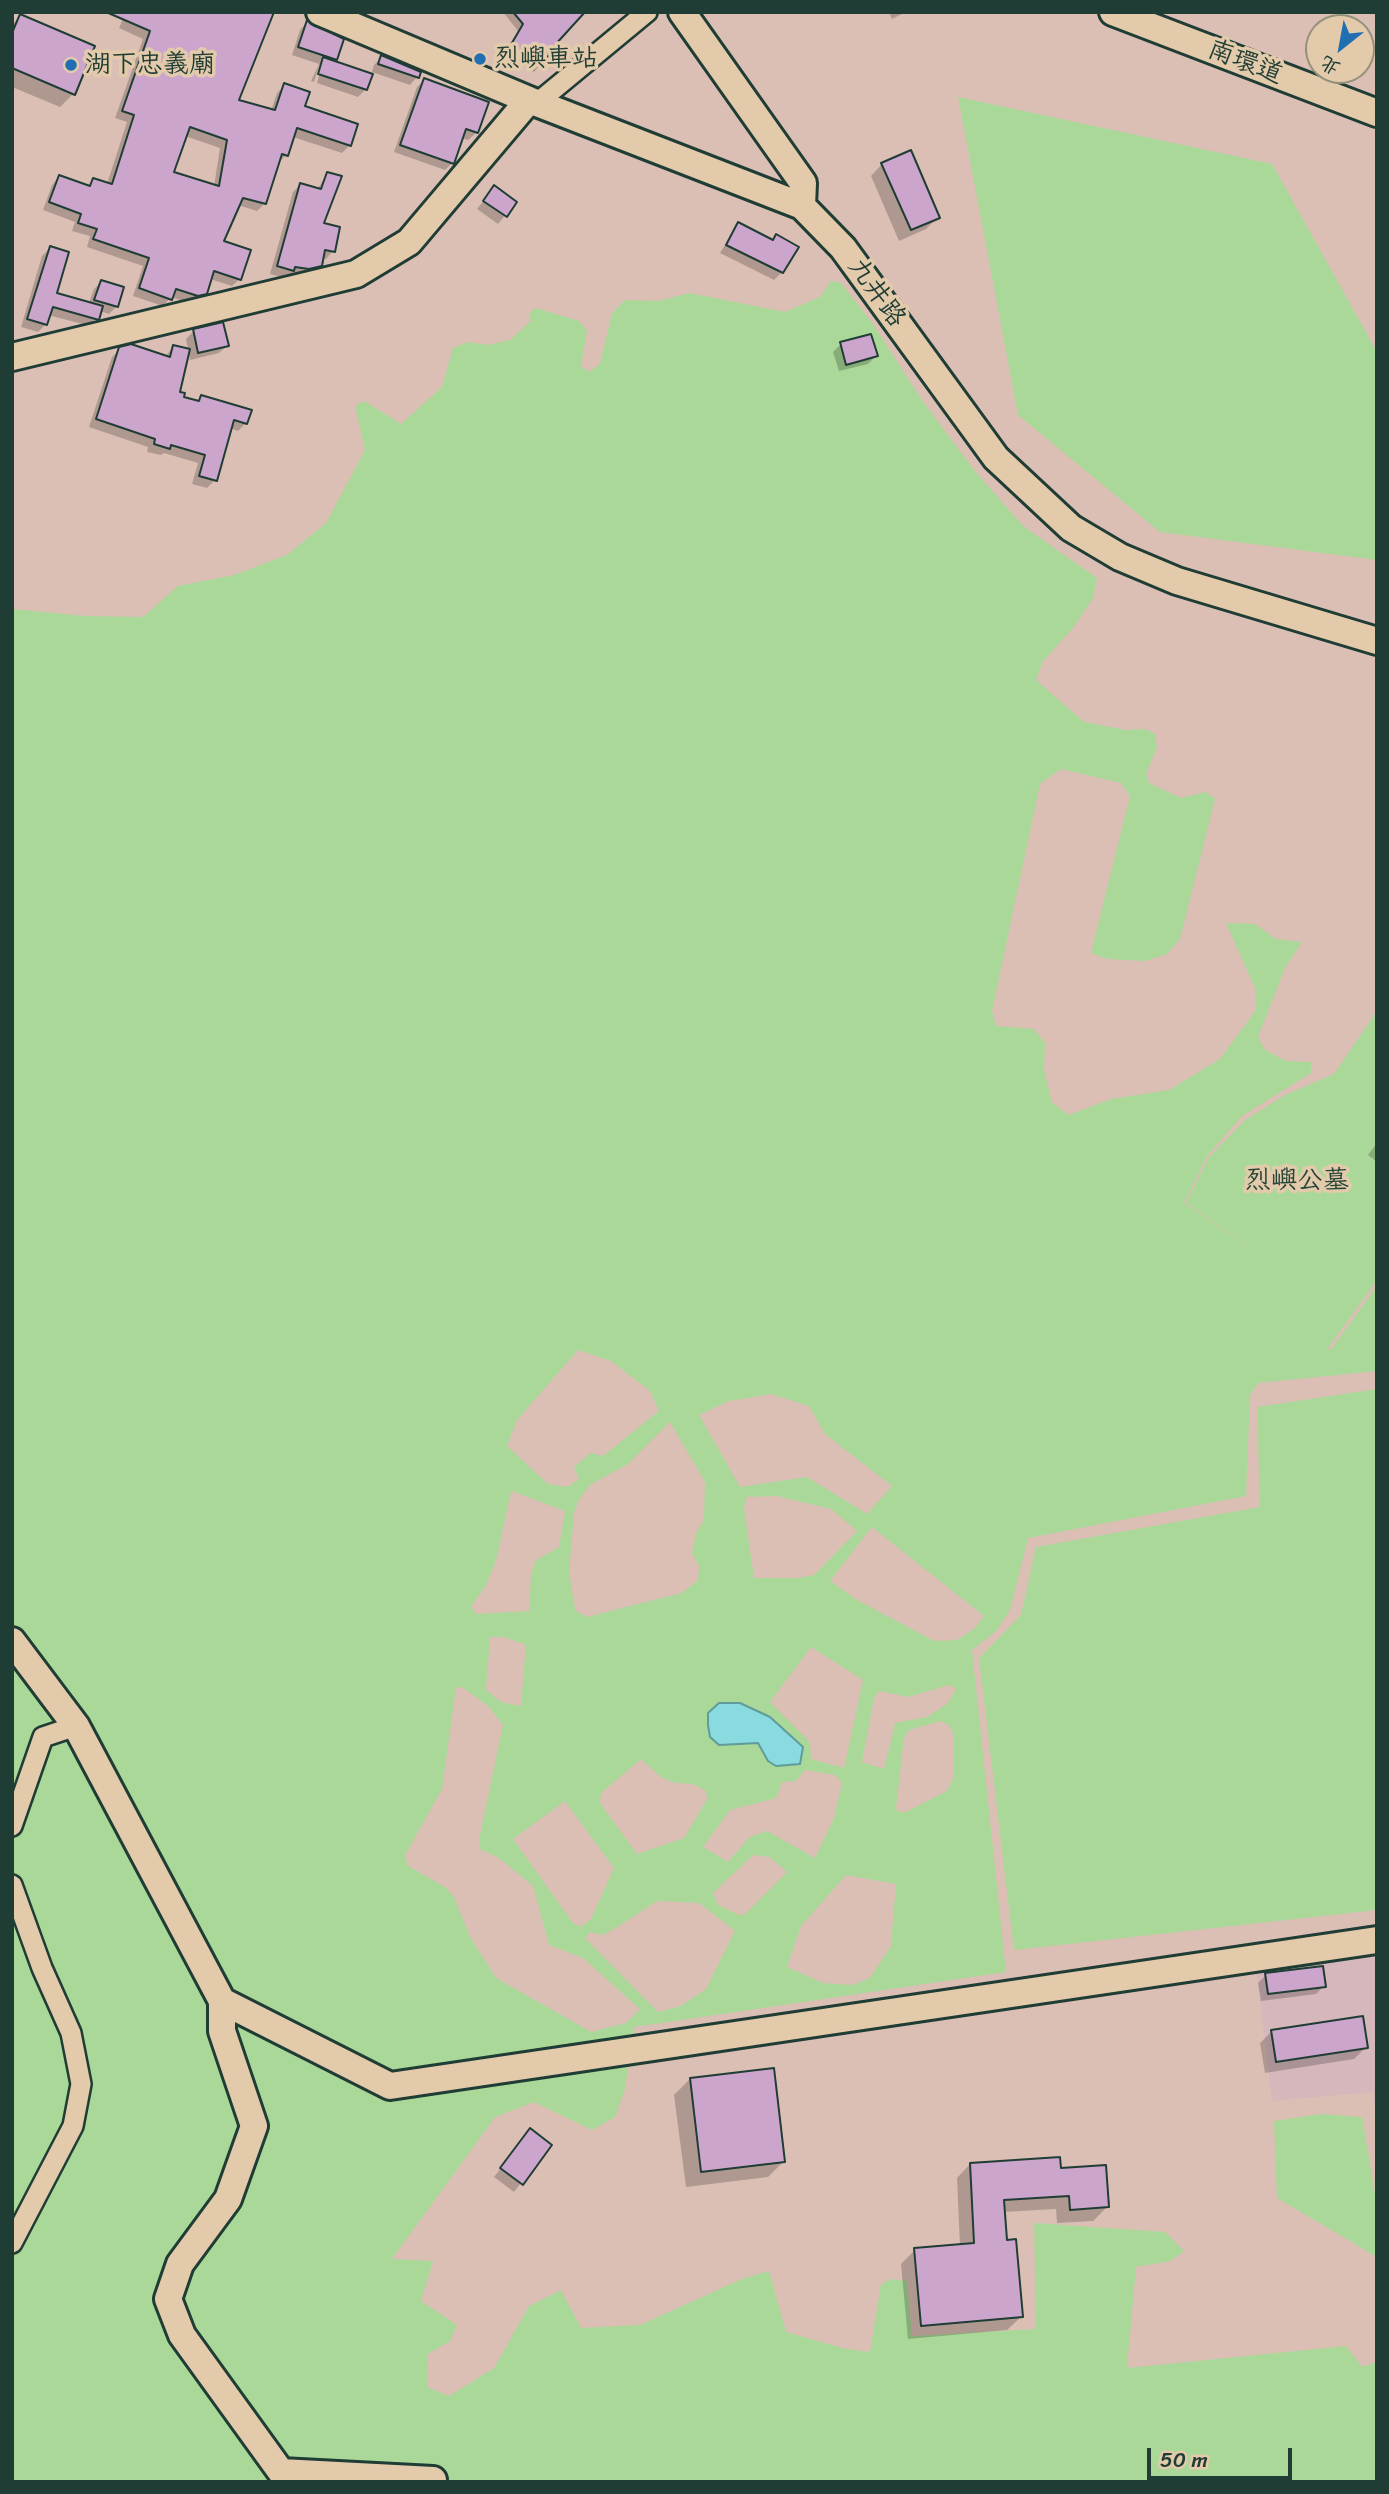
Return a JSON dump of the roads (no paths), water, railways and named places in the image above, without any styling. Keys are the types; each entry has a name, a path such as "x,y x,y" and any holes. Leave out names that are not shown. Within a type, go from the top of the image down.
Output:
{"street":[{"name":"九井路","path":"320,12 533,101 802,206 843,248 996,458 1071,528 1120,557 1177,581 1377,641"},
{"path":"12,356 356,274 409,242 533,101 647,12"},
{"path":"682,12 803,183 802,206"},
{"name":"南環道","path":"1113,12 1377,113"},
{"path":"12,1641 76,1726 222,2001 222,2031 254,2126 229,2199 180,2264 169,2299 182,2335 281,2472 433,2480"},
{"path":"12,1826 43,1737 76,1726"},
{"path":"12,1885 71,2034 81,2084 73,2126 12,2243"},
{"path":"222,2001 390,2086 1377,1940"}],"water":[{"path":"719,1703 740,1703 770,1717 803,1747 800,1764 776,1766 768,1761 758,1743 719,1745 710,1737 708,1713"}],"place":[{"name":"烈嶼車站","path":"480,59"},
{"name":"湖下忠義廟","path":"71,65"}],"park label":[{"name":"烈嶼公墓","path":"1297,1181"}]}
